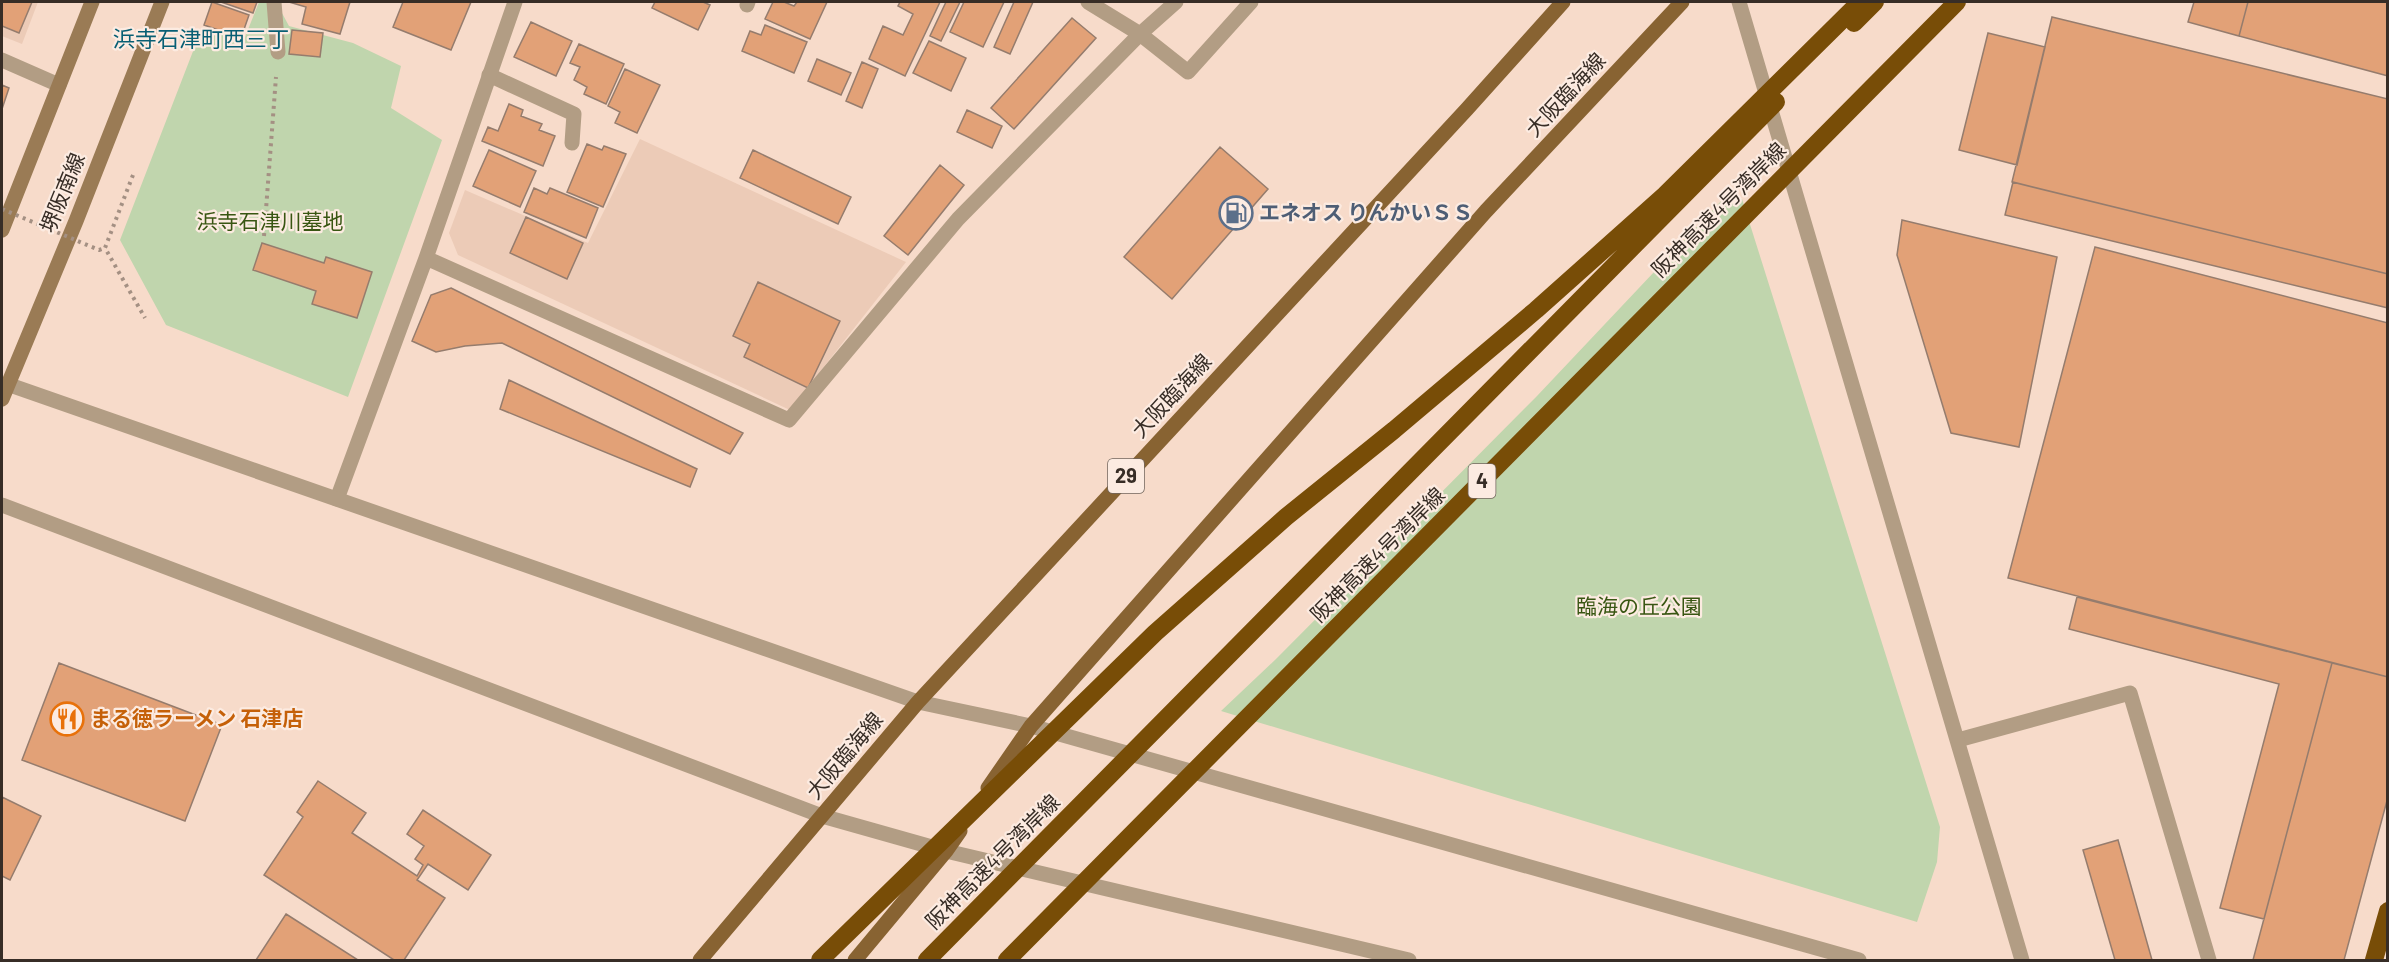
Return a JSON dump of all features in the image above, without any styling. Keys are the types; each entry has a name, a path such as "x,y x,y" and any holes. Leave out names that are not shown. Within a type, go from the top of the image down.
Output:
{"highway":[{"path":"820,960 1163,626 1286,517 1394,430 1536,310 1665,195 1860,2"},
{"name":"阪神高速4号湾岸線","path":"927,960 1875,2"},
{"name":"阪神高速4号湾岸線","path":"1007,960 1957,2"},
{"path":"2374,960 2388,911"}],"main road":[{"name":"堺阪南線","path":"2,230 92,2"},
{"name":"堺阪南線","path":"2,399 4,385 76,220 162,2"},
{"name":"大阪臨海線","path":"700,960 918,702 1467,109 1563,2"},
{"name":"大阪臨海線","path":"855,960 946,851 1031,726 1486,211 1682,2"}],"street":[{"path":"274,2 278,52"},
{"path":"337,499 426,258 515,2"},
{"path":"1088,2 1140,34 1188,72 1251,2"},
{"path":"426,258 789,420 958,219 1140,34 1176,2"},
{"path":"1738,2 2022,960"},
{"path":"2,60 59,85"},
{"path":"489,75 574,114 572,143"},
{"path":"4,385 918,702 1031,726 1858,960"},
{"path":"2,505 822,816 946,851 1409,960"},
{"path":"1958,740 2130,693 2209,960"}],"path":[{"path":"264,236 278,52"},
{"path":"105,248 133,175"},
{"path":"2,209 99,250 105,248"},
{"path":"105,248 144,318"}],"shaded area":[{"path":"2,2 38,2 22,44 2,36"},
{"path":"640,139 906,262 790,410 458,255 449,233 465,190 588,243"}],"green space":[{"name":"浜寺石津川墓地","path":"259,2 276,2 289,26 353,43 401,66 391,108 442,140 348,397 166,325 120,240 202,28 243,42"},
{"name":"臨海の丘公園","path":"1742,199 1940,827 1937,862 1917,922 1221,711 1276,659 1537,396 1722,200"}],"building":[{"path":"2,2 32,2 19,33 2,26"},
{"path":"212,2 249,15 241,38 204,25"},
{"path":"221,2 257,2 253,13"},
{"path":"289,2 350,2 340,34 302,24 306,7"},
{"path":"403,2 471,2 451,50 393,27"},
{"path":"655,2 703,2 710,5 698,30 652,8"},
{"path":"773,2 784,2 794,6 797,2 827,2 810,39 765,19"},
{"path":"900,2 940,2 905,76 869,59 883,26 903,35 913,14 898,6"},
{"path":"946,2 960,2 941,41 930,36"},
{"path":"964,2 1004,2 983,47 950,32"},
{"path":"1014,2 1033,2 1010,54 994,47"},
{"path":"2194,2 2248,2 2239,36 2188,22"},
{"path":"2248,2 2388,2 2388,76 2239,36"},
{"path":"2052,17 2388,99 2388,274 2012,182"},
{"path":"1072,18 1096,38 1014,129 991,108"},
{"path":"531,22 572,41 556,76 514,57"},
{"path":"765,25 807,42 794,73 742,51 750,31 761,35"},
{"path":"292,30 323,33 320,57 289,54"},
{"path":"1988,33 2045,47 2017,165 1959,150"},
{"path":"929,41 966,58 951,91 913,73"},
{"path":"579,44 624,64 606,104 584,94 587,87 574,80 580,67 570,63"},
{"path":"817,59 851,73 841,95 808,81"},
{"path":"862,62 878,69 862,108 846,101"},
{"path":"625,69 660,85 637,133 615,123 620,112 608,106"},
{"path":"2,85 9,88 2,109"},
{"path":"509,104 523,110 521,116 542,124 539,130 555,136 543,166 482,141 488,127 498,131"},
{"path":"967,110 1002,126 992,148 957,132"},
{"path":"587,144 602,150 604,146 626,154 603,207 567,192"},
{"path":"1220,147 1268,189 1172,299 1124,257"},
{"path":"489,150 536,171 520,207 473,186"},
{"path":"753,150 851,197 838,224 740,178"},
{"path":"940,165 964,185 908,255 884,236"},
{"path":"2013,182 2388,274 2388,308 2005,215"},
{"path":"534,188 547,194 550,188 598,208 586,238 524,212"},
{"path":"526,217 583,243 567,279 510,253"},
{"path":"1902,220 2057,257 2019,447 1951,433 1897,255"},
{"path":"262,243 324,263 326,257 372,272 357,318 312,304 316,291 253,270"},
{"path":"2095,247 2388,323 2388,677 2008,578"},
{"path":"758,282 840,321 808,388 744,357 750,344 733,336"},
{"path":"451,288 743,433 730,454 502,343 465,346 436,352 412,341 431,295"},
{"path":"509,380 697,469 690,487 500,409"},
{"path":"2077,597 2332,663 2264,919 2220,908 2279,684 2069,629"},
{"path":"59,663 222,725 185,821 22,760"},
{"path":"2332,663 2388,677 2388,797 2344,960 2253,960"},
{"path":"318,781 366,813 352,833 417,876 423,865 415,859 424,846 407,834 423,810 491,855 468,890 428,864 417,880 445,898 404,960 394,960 264,875 303,817 297,812"},
{"path":"2,797 41,816 10,880 2,876"},
{"path":"2118,840 2152,960 2115,960 2083,850"},
{"path":"286,914 358,960 256,960"}],"place":[{"name":"エネオス りんかいＳＳ","path":"1236,213"},
{"name":"まる徳ラーメン 石津店","path":"67,719"}],"district":[{"name":"浜寺石津町西三丁","path":"201,39"}]}
